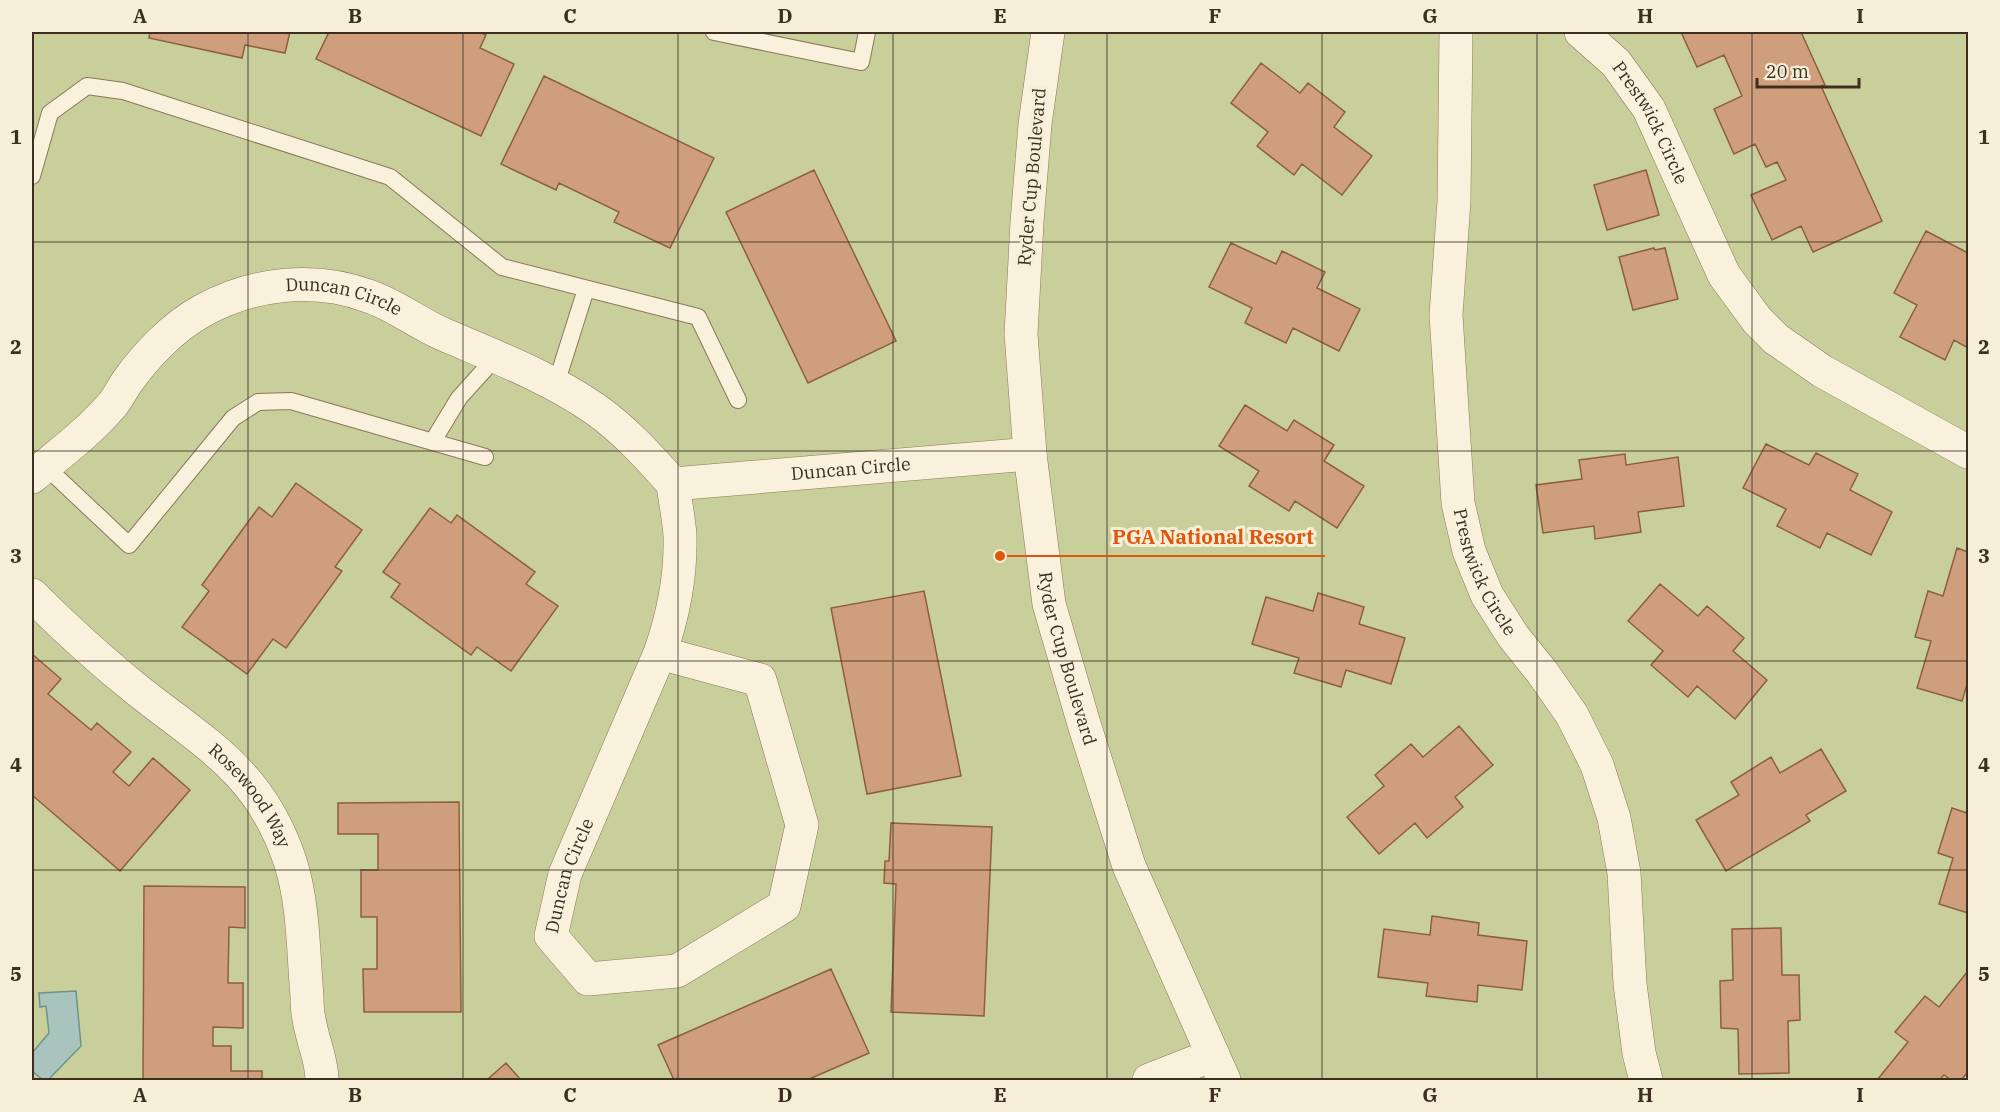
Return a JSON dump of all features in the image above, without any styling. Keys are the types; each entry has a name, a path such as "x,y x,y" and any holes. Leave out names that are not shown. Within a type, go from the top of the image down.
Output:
{"street":[{"name":"Ryder Cup Boulevard","path":"1048,32 1035,124 1021,334 1030,454 1049,604 1084,724 1130,866 1219,1067"},
{"name":"Prestwick Circle","path":"1456,32 1454,201 1446,315 1458,503 1469,551 1487,595 1513,636 1572,715 1597,765 1614,818 1624,873 1630,984 1639,1053 1646,1080"},
{"name":"Prestwick Circle","path":"1581,32 1616,63 1649,109 1724,275 1739,299 1757,320 1776,339 1822,371 1968,452"},
{"name":"Duncan Circle","path":"38,472 76,442 114,403 148,356 177,328 200,312 246,292 295,284 345,289 392,306 435,331 556,384 596,410 638,444 673,484 680,536 678,583 668,630 660,652 565,874 551,936 588,979 677,971 784,906 802,825 760,680 660,652"},
{"name":"Duncan Circle","path":"673,484 1030,454"},
{"name":"Rosewood Way","path":"32,595 62,625 136,689 200,737 237,769 270,813 282,838 297,890 309,1019 322,1067 322,1080"},
{"path":"1149,1080 1219,1067"}],"lane":[{"path":"714,32 861,62 867,32"},
{"path":"32,176 50,113 87,86 123,91 390,177 502,267 698,317 738,400"},
{"path":"556,384 586,289"},
{"path":"433,441 459,398 496,357"},
{"path":"38,472 129,545 233,418 258,402 291,401 485,457"}],"green space":[{"path":"32,32 1968,32 1968,1080 32,1080"}],"water":[{"path":"76,991 81,1046 48,1080 43,1080 32,1071 32,1053 49,1033 46,1006 40,1007 39,993"}],"building":[{"path":"150,32 290,32 285,53 245,45 242,58 149,38"},
{"path":"329,32 480,32 486,35 480,48 514,64 481,136 316,59"},
{"path":"1681,32 1801,32 1825,85 1821,86 1882,221 1813,252 1801,226 1772,240 1751,195 1786,180 1777,162 1766,167 1755,144 1734,154 1714,109 1742,96 1724,55 1697,67"},
{"path":"1261,63 1300,93 1308,83 1345,112 1334,127 1372,156 1342,195 1302,164 1294,175 1257,146 1268,132 1231,103"},
{"path":"544,76 714,158 670,248 614,222 619,212 559,183 556,190 501,164"},
{"path":"814,170 896,341 808,383 726,212"},
{"path":"1646,170 1659,215 1607,230 1594,185"},
{"path":"1926,231 1968,253 1968,348 1954,340 1945,360 1900,337 1917,305 1894,293"},
{"path":"1231,243 1276,264 1282,251 1325,272 1317,288 1360,309 1339,351 1293,328 1286,343 1245,323 1252,308 1209,287"},
{"path":"1654,248 1655,250 1665,248 1678,299 1633,310 1619,257"},
{"path":"1245,405 1287,431 1294,420 1334,445 1324,461 1364,486 1337,528 1295,501 1289,511 1249,486 1259,471 1219,446"},
{"path":"1766,444 1809,465 1816,453 1858,474 1850,490 1892,512 1871,555 1827,533 1820,548 1777,526 1786,509 1743,488"},
{"path":"1625,454 1626,465 1678,457 1684,506 1638,512 1641,532 1595,539 1594,526 1543,533 1536,485 1582,479 1579,460"},
{"path":"296,483 362,530 335,567 342,571 286,648 273,639 247,674 182,627 209,591 202,585 259,507 272,517"},
{"path":"430,508 451,523 457,515 535,572 526,584 558,606 511,671 477,647 471,655 391,597 400,584 383,572"},
{"path":"1957,548 1968,552 1968,681 1962,701 1917,688 1931,641 1915,637 1928,591 1943,596"},
{"path":"1660,584 1698,616 1707,606 1744,638 1733,651 1767,680 1735,719 1697,686 1688,697 1651,665 1663,651 1628,621"},
{"path":"924,591 961,776 867,794 831,608"},
{"path":"1318,593 1364,607 1359,624 1405,638 1391,684 1346,670 1341,687 1294,673 1299,658 1252,644 1266,597 1313,611"},
{"path":"32,654 61,679 48,694 91,730 97,723 131,752 113,772 129,786 153,758 190,790 120,871 32,795"},
{"path":"1459,726 1493,765 1455,797 1463,807 1427,838 1415,823 1379,854 1347,817 1384,786 1375,775 1411,744 1423,757"},
{"path":"1821,749 1846,791 1806,815 1810,821 1726,871 1696,820 1739,795 1731,782 1771,757 1780,773"},
{"path":"459,802 461,1012 364,1012 363,969 377,969 377,917 361,917 361,870 378,870 378,834 338,834 338,803"},
{"path":"1952,808 1967,813 1968,808 1968,913 1939,904 1953,858 1938,853"},
{"path":"891,823 992,827 984,1016 891,1012 896,884 884,883 885,861 889,861"},
{"path":"144,886 245,887 245,928 229,927 228,983 243,983 243,1028 213,1027 213,1046 231,1046 231,1071 262,1071 262,1080 143,1080"},
{"path":"1432,916 1479,923 1478,935 1527,941 1522,990 1478,985 1477,1002 1426,996 1428,983 1378,977 1384,929 1430,935"},
{"path":"1781,928 1782,975 1799,975 1800,1020 1788,1021 1789,1073 1739,1074 1738,1029 1721,1028 1720,981 1733,980 1732,929"},
{"path":"831,969 869,1053 807,1080 674,1080 658,1045"},
{"path":"1968,971 1968,1072 1961,1080 1951,1080 1944,1075 1939,1080 1877,1080 1908,1042 1895,1032 1925,996 1939,1007"},
{"path":"506,1063 521,1080 491,1080 489,1078"}],"place":[{"name":"PGA National Resort","path":"1000,556"}]}
